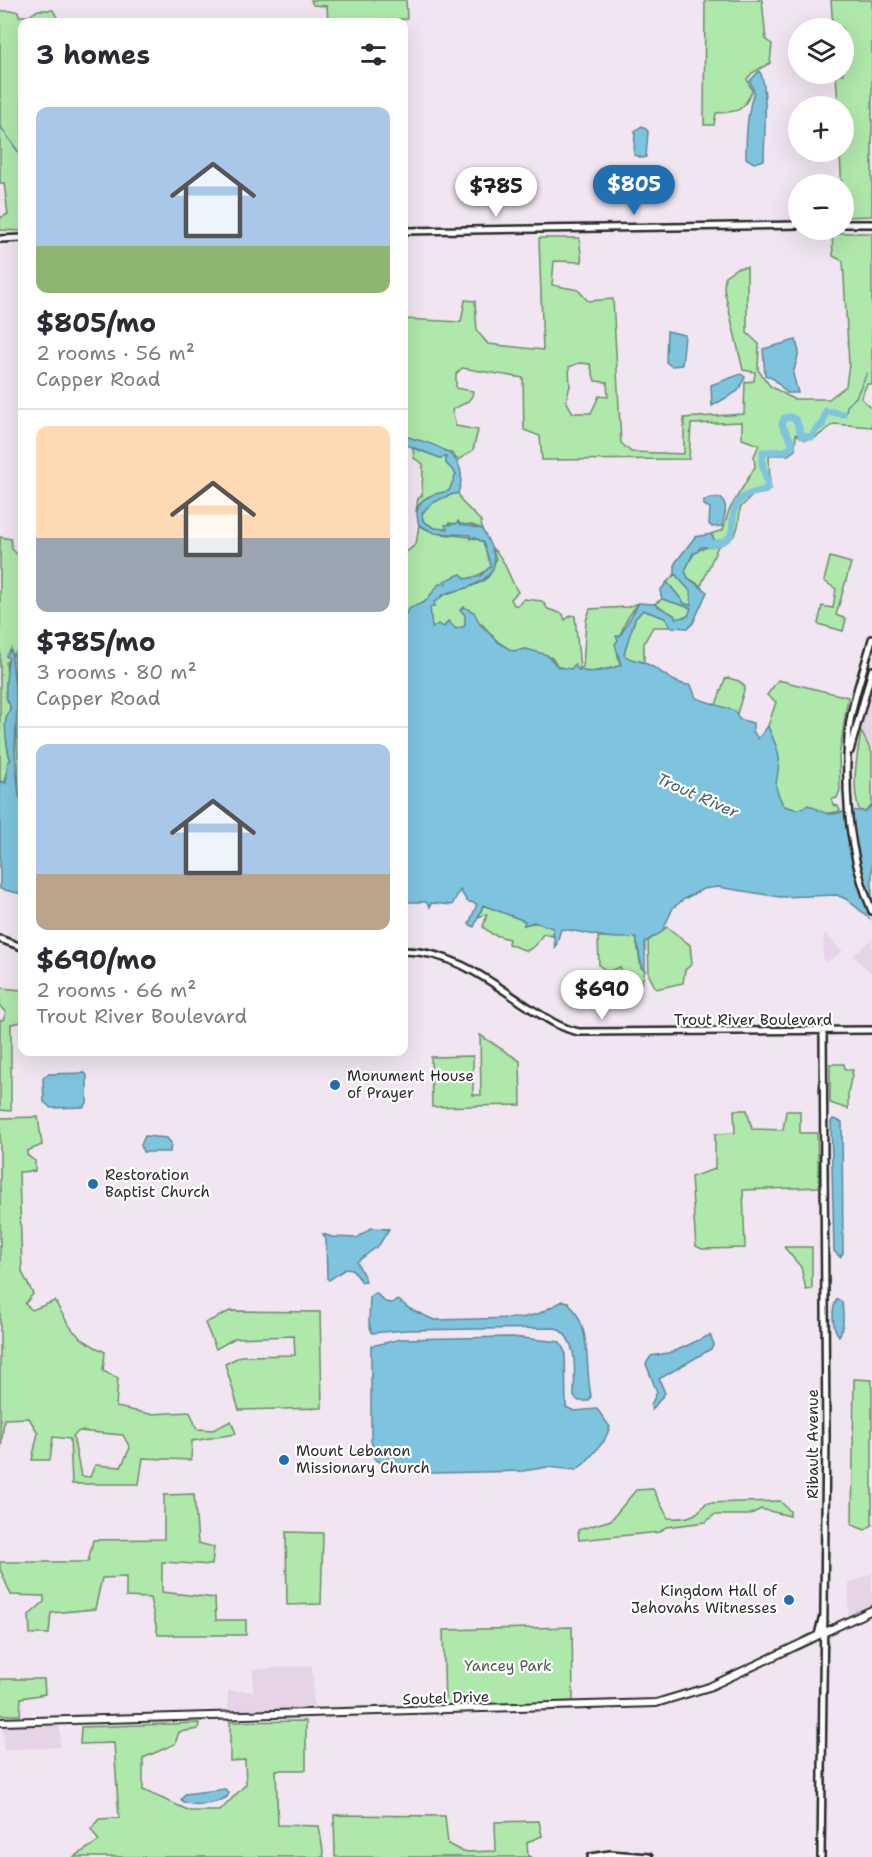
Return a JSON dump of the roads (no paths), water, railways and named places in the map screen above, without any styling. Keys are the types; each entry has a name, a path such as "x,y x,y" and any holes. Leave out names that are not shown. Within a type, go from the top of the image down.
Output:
{"main road":[{"name":"Soutel Drive","path":"0,1722 656,1703 709,1687 872,1610"}],"street":[{"path":"854,224 872,224"},
{"path":"408,231 788,225"},
{"path":"0,238 18,238"},
{"path":"872,639 870,657 851,723 847,802 855,856 872,911"},
{"path":"849,756 872,670"},
{"path":"0,939 18,946"},
{"name":"Trout River Boulevard","path":"408,951 426,952 452,959 557,1025 579,1032 872,1030"},
{"name":"Ribault Avenue","path":"821,1857 825,1243 823,1031"},
{"path":"591,1857 617,1854 649,1857"}],"water":[{"path":"759,71 765,99 764,160 754,163 746,158 747,133 754,92 750,81"},
{"path":"642,126 648,131 646,157 643,158 634,155 635,131"},
{"path":"667,331 685,335 682,365 671,366 666,362"},
{"path":"796,340 799,352 793,374 798,393 787,393 774,379 765,375 763,349"},
{"path":"741,374 745,377 738,391 712,406 711,385"},
{"name":"Trout River","path":"408,437 448,452 460,468 461,479 458,493 429,506 422,514 423,521 434,528 447,529 445,525 456,524 458,521 460,524 482,529 492,549 494,565 486,578 477,584 447,593 434,602 435,606 430,607 432,628 438,624 444,627 448,621 456,629 465,626 465,615 460,610 464,607 474,612 480,624 498,642 512,651 526,649 547,655 558,667 571,669 575,664 577,669 588,672 621,665 615,644 618,640 616,636 620,636 639,603 654,604 674,615 676,619 688,616 691,608 662,599 660,591 667,582 685,604 691,605 691,592 675,574 675,563 695,537 711,534 718,546 701,547 693,553 685,571 688,578 707,592 693,623 688,628 671,627 665,618 643,610 635,619 624,655 647,664 679,683 691,685 696,698 735,711 739,719 753,723 753,731 758,739 768,726 779,755 776,787 784,806 798,810 808,805 831,814 865,812 872,805 872,920 846,899 837,895 780,897 718,887 703,889 673,908 662,932 645,942 645,970 642,968 636,937 607,937 561,929 555,949 553,928 534,922 524,925 525,921 483,905 474,927 469,924 477,904 467,901 460,890 452,905 431,903 430,907 426,902 408,902 408,611 425,602 439,584 446,584 444,581 461,574 466,579 480,576 491,566 483,542 474,537 470,539 470,535 435,533 419,525 417,510 419,504 434,494 449,491 456,474 446,463 446,457 440,458 408,446"},
{"path":"721,498 725,504 722,526 712,527 709,524 710,508 704,505 704,500"},
{"path":"11,649 17,708 15,752 18,785 18,893 0,889 0,781 6,783 8,762 11,760 5,727 10,707 6,698 9,658 6,656"},
{"path":"85,1073 87,1103 84,1107 51,1108 44,1102 43,1078 48,1074"},
{"path":"833,1119 842,1122 843,1253 840,1257 834,1251 831,1122"},
{"path":"145,1136 167,1138 171,1143 170,1152 143,1152 141,1145"},
{"path":"371,1228 389,1229 379,1245 357,1262 366,1281 362,1282 352,1269 347,1268 329,1280 327,1278 326,1239 323,1234 332,1237 357,1238"},
{"path":"376,1293 385,1302 392,1303 398,1300 410,1309 434,1320 521,1318 538,1314 563,1301 568,1302 576,1313 584,1335 591,1396 589,1401 579,1401 574,1397 575,1368 572,1349 564,1333 556,1328 405,1330 372,1333 369,1324 370,1297"},
{"path":"837,1299 842,1302 843,1315 839,1336 833,1318"},
{"path":"710,1335 714,1344 711,1349 659,1379 665,1393 652,1410 651,1405 657,1392 646,1364 651,1356 673,1352"},
{"path":"512,1337 560,1342 565,1352 566,1407 574,1411 597,1409 610,1427 604,1441 585,1463 576,1470 548,1467 523,1471 432,1473 409,1467 387,1466 375,1459 371,1440 371,1346 401,1339"},
{"path":"225,1789 229,1793 227,1797 216,1802 190,1804 181,1800 185,1794"}],"waterway":[{"path":"0,126 18,151"},
{"path":"843,414 856,397 867,373"},
{"path":"709,544 723,541 730,536 734,511 738,502 748,495 766,490 768,485 762,463 763,452 786,451 792,447 792,442 782,425 784,418 791,417 796,420 802,436 812,437 816,429 822,425 826,411 843,414"}],"place":[{"name":"Monument House of Prayer","path":"335,1085"},
{"name":"Restoration Baptist Church","path":"93,1184"},
{"name":"Mount Lebanon Missionary Church","path":"284,1460"},
{"name":"Kingdom Hall of Jehovahs Witnesses","path":"789,1600"}],"park label":[{"name":"Yancey Park","path":"508,1666"}]}
